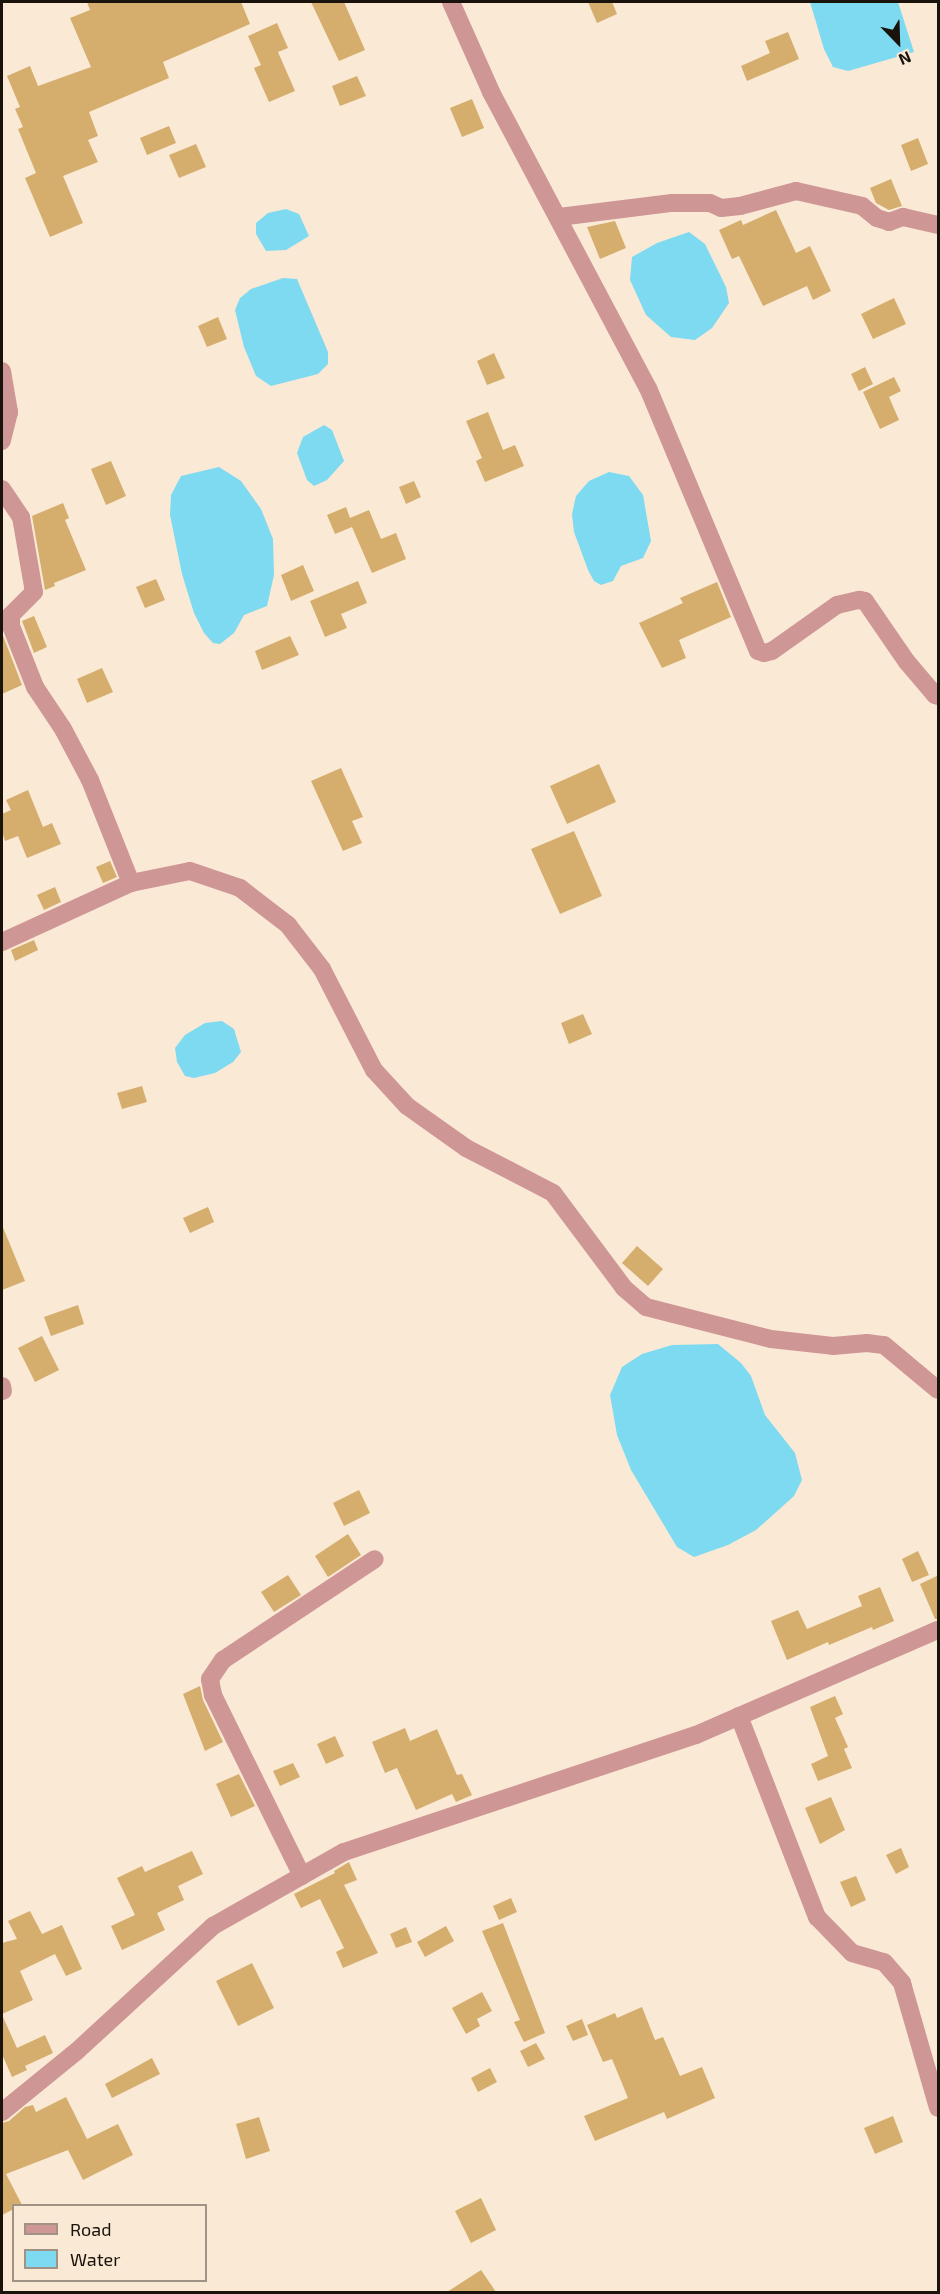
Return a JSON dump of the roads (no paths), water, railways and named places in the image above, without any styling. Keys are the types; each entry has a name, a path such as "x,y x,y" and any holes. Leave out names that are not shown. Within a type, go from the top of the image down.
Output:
{"street":[{"path":"451,2 491,92 648,388 758,651 764,653 772,651 837,605 865,601 907,662 934,695 939,696"},
{"path":"559,217 672,203 711,203 721,208 740,206 796,191 862,206 877,218 889,222 903,217 939,225"},
{"path":"2,371 9,412 2,441"},
{"path":"2,489 21,518 34,592 12,615 11,626 35,687 63,729 90,780 131,883"},
{"path":"2,942 131,883 190,871 240,888 288,925 322,969 374,1070 407,1107 466,1148 553,1193 624,1288 645,1307 771,1339 833,1346 867,1343 884,1345 939,1390"},
{"path":"302,1876 213,1695 210,1679 223,1660 375,1559"},
{"path":"2,2112 77,2051 213,1926 344,1852 696,1735 939,1630"},
{"path":"739,1716 817,1917 852,1953 884,1962 902,1983 939,2109"}],"water":[{"path":"810,2 898,2 914,52 848,71 833,67 824,49"},
{"path":"286,209 299,214 309,236 286,250 266,251 256,234 256,223 268,213"},
{"path":"689,232 705,244 726,287 729,303 712,328 695,340 671,337 646,315 630,280 632,257 657,243"},
{"path":"283,278 297,279 328,352 328,364 318,374 271,386 256,376 244,347 235,310 240,298 251,289"},
{"path":"324,425 332,430 344,461 327,480 314,486 307,480 297,453 303,437"},
{"path":"219,467 241,481 261,509 273,539 274,575 267,606 244,615 234,633 220,644 213,643 204,633 194,613 182,574 170,515 171,495 181,476"},
{"path":"609,472 629,476 643,495 651,541 643,558 621,566 613,581 601,585 594,581 588,570 574,532 572,514 576,496 589,481"},
{"path":"222,1021 234,1029 241,1052 233,1062 215,1073 194,1078 185,1076 177,1062 175,1048 185,1035 205,1023"},
{"path":"718,1344 741,1363 751,1376 765,1415 795,1453 802,1480 794,1496 756,1530 728,1545 694,1557 677,1547 631,1470 617,1435 610,1395 622,1367 642,1354 672,1345"}]}
